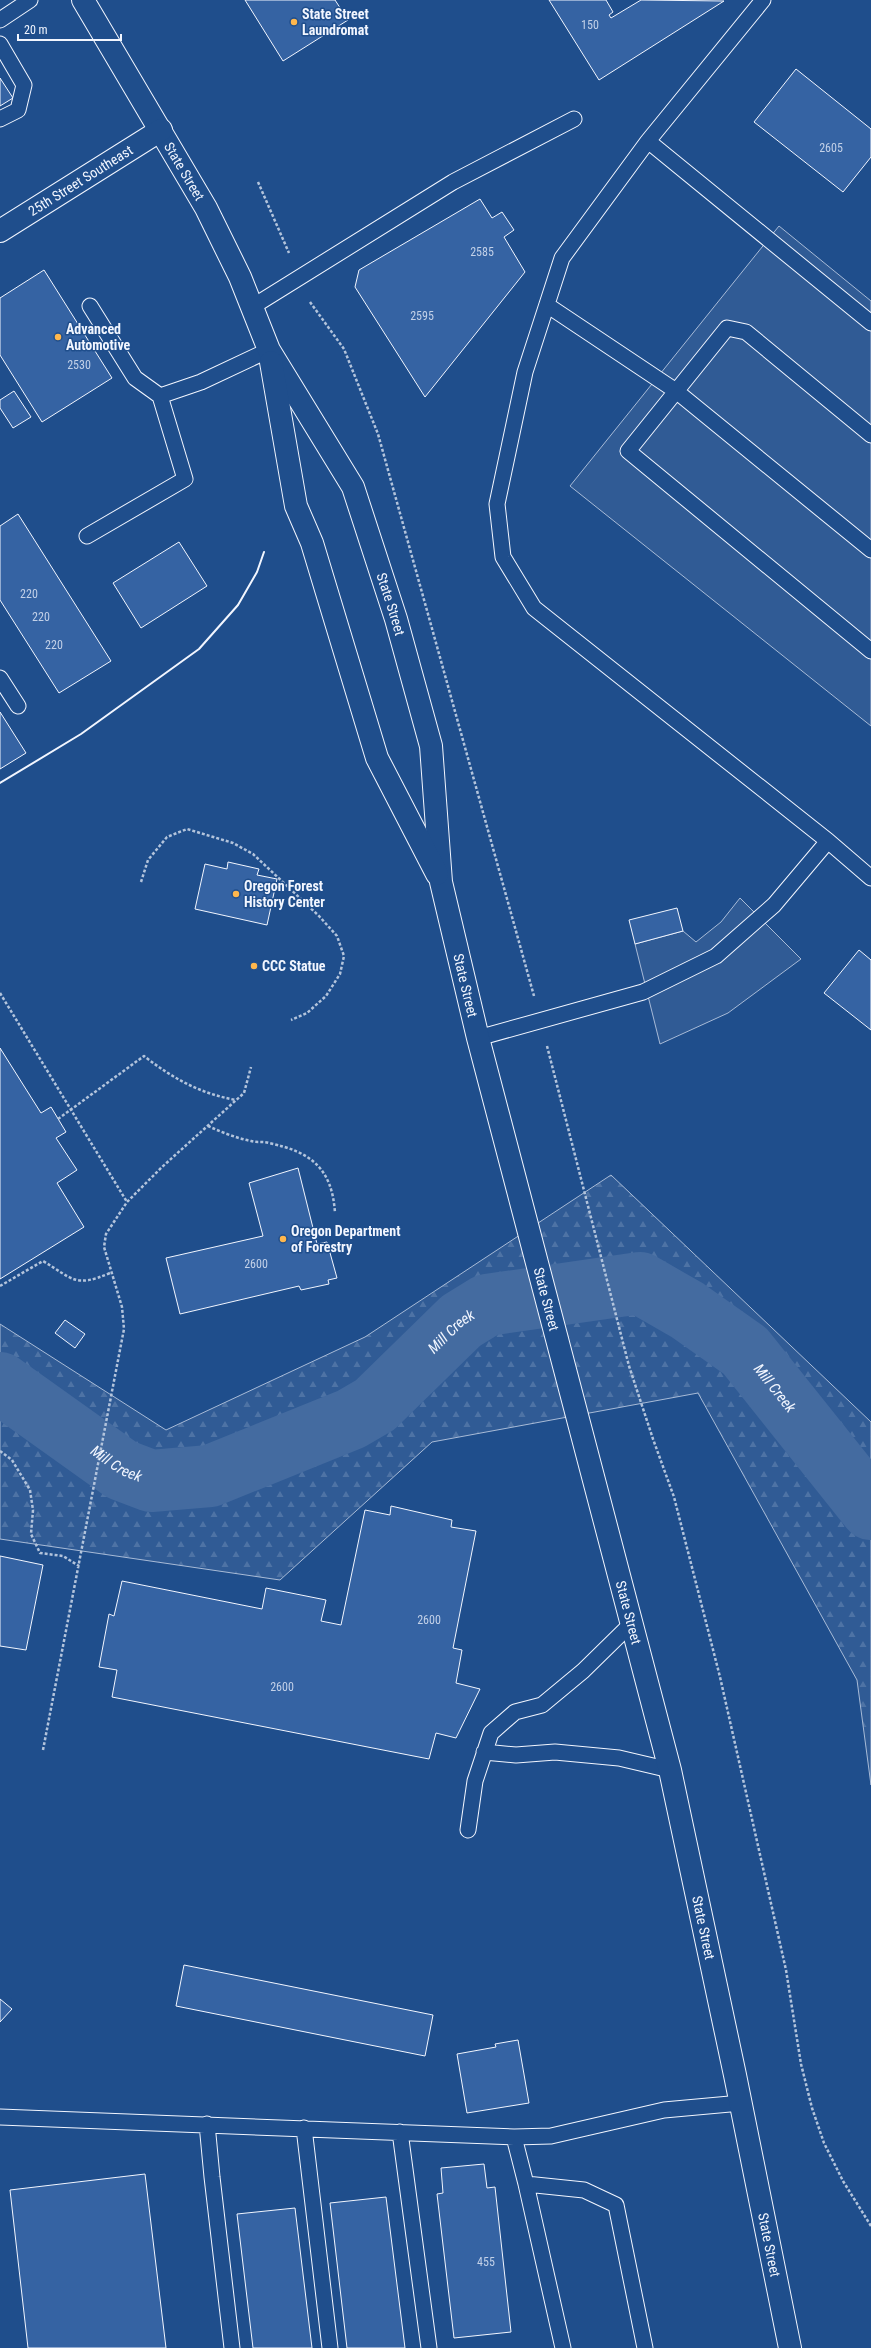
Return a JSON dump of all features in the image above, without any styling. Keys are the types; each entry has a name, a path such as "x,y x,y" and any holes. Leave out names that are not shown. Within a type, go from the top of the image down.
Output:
{"main road":[{"name":"State Street","path":"83,0 206,208 240,277 269,350 354,488 392,604 431,746 441,882 478,1038 522,1196 670,1770 741,2103 790,2348"},
{"name":"25th Street Southeast","path":"0,231 161,130"},
{"name":"State Street","path":"269,350 296,506 312,543 377,758 441,882"}],"lane":[{"path":"0,20 30,0"},
{"path":"763,0 648,140 562,258 525,372 496,504 503,557 534,608 828,841 871,878"},
{"path":"0,44 24,85 18,110 0,119"},
{"path":"252,307 453,182 574,119"},
{"path":"648,140 871,323"},
{"path":"547,305 676,391 871,550"},
{"path":"87,536 185,479 160,396 135,378 90,306"},
{"path":"871,434 746,332 726,328 628,451 871,651"},
{"path":"160,396 201,382 269,350"},
{"path":"0,678 18,706"},
{"path":"478,1038 643,992 716,956 774,905 828,841"},
{"path":"468,1830 475,1781 491,1733 515,1712 542,1705 583,1671 633,1622"},
{"path":"484,1752 516,1755 555,1752 593,1755 619,1758 670,1770"},
{"path":"0,2117 514,2137 551,2136 664,2110 741,2103"},
{"path":"207,2124 232,2348"},
{"path":"304,2128 330,2348"},
{"path":"400,2132 429,2348"},
{"path":"514,2137 564,2348"},
{"path":"526,2184 584,2190 616,2205 644,2348"}],"path":[{"path":"141,882 148,860 167,837 187,829 233,843 253,854 337,936 344,956 340,974 326,996 306,1013 291,1020"},
{"path":"0,993 127,1202"},
{"path":"58,1119 144,1056 169,1075 216,1097 236,1100"},
{"path":"43,1750 79,1566 80,1550 124,1329 122,1307 110,1273 104,1247 106,1234 127,1202 244,1093 251,1067"},
{"path":"208,1126 252,1142 267,1142 295,1150 317,1163 328,1177 334,1193 335,1212"},
{"path":"584,1186 629,1366 652,1439 674,1497 720,1677 786,1970 801,2064 824,2143 843,2181 871,2226"},
{"path":"0,1286 43,1261 64,1276 79,1282 94,1280 110,1273"},
{"path":"0,1450 12,1460 30,1490 33,1510 30,1534 40,1553 64,1556 79,1566"}],"shaded area":[{"path":"779,226 871,301 871,726 570,486"},
{"path":"740,898 801,959 728,1013 660,1044 635,944 683,931 696,942 721,922"}],"green space":[{"path":"611,1175 871,1422 871,1785 857,1680 698,1393 432,1442 280,1580 0,1539 0,1324 166,1430 365,1337"}],"building":[{"path":"245,0 335,0 348,20 283,61"},
{"path":"549,0 606,0 613,12 609,15 611,18 641,0 724,1 599,80"},
{"path":"796,69 871,129 871,157 843,192 754,122"},
{"path":"0,78 13,98 0,106"},
{"path":"480,199 492,218 502,212 514,230 504,237 525,272 425,397 355,287 359,270"},
{"path":"44,270 112,378 42,422 0,355 0,298"},
{"path":"14,391 31,417 13,428 0,408 0,400"},
{"path":"18,514 111,661 59,693 0,600 0,526"},
{"path":"179,542 207,586 141,628 113,583"},
{"path":"0,712 26,753 0,769"},
{"name":"Oregon Forest History Center","path":"228,862 259,869 257,875 277,879 267,925 195,909 205,864 227,869"},
{"path":"677,908 683,931 635,944 629,920"},
{"path":"859,950 871,960 871,1030 824,993"},
{"path":"0,1048 41,1113 51,1107 66,1132 56,1138 77,1170 57,1183 84,1227 0,1279"},
{"name":"Oregon Department of Forestry","path":"298,1168 317,1244 327,1242 337,1278 328,1280 329,1284 301,1290 299,1286 180,1314 166,1258 263,1236 249,1183"},
{"path":"65,1320 85,1334 75,1348 55,1333"},
{"path":"391,1506 452,1520 451,1527 476,1531 453,1648 462,1650 456,1683 480,1689 456,1738 436,1733 429,1759 112,1697 117,1670 99,1667 109,1614 114,1616 122,1581 262,1609 266,1588 326,1600 321,1621 341,1625 365,1510 390,1515"},
{"path":"0,1556 43,1565 26,1650 0,1646"},
{"path":"184,1965 433,2015 425,2056 176,2006"},
{"path":"0,1999 12,2009 0,2022"},
{"path":"518,2040 529,2103 467,2113 457,2054 496,2047 495,2044"},
{"path":"484,2164 487,2188 495,2187 511,2332 454,2338 437,2194 443,2193 441,2168"},
{"path":"145,2174 166,2348 28,2348 10,2190"},
{"path":"386,2197 405,2348 347,2348 330,2203"},
{"path":"295,2208 312,2348 253,2348 237,2214"}],"waterway":[{"name":"Mill Creek","path":"0,1383 122,1470 151,1481 210,1476 351,1419 375,1405 461,1321 487,1305 640,1283 687,1310 745,1351 871,1509"}],"wall":[{"path":"0,783 81,734 199,649 238,605 257,572 264,552"}],"place":[{"name":"State Street Laundromat","path":"294,22"},
{"name":"Advanced Automotive","path":"58,337"},
{"name":"Oregon Forest History Center","path":"236,894"},
{"name":"CCC Statue","path":"254,966"},
{"name":"Oregon Department of Forestry","path":"283,1239"}]}
